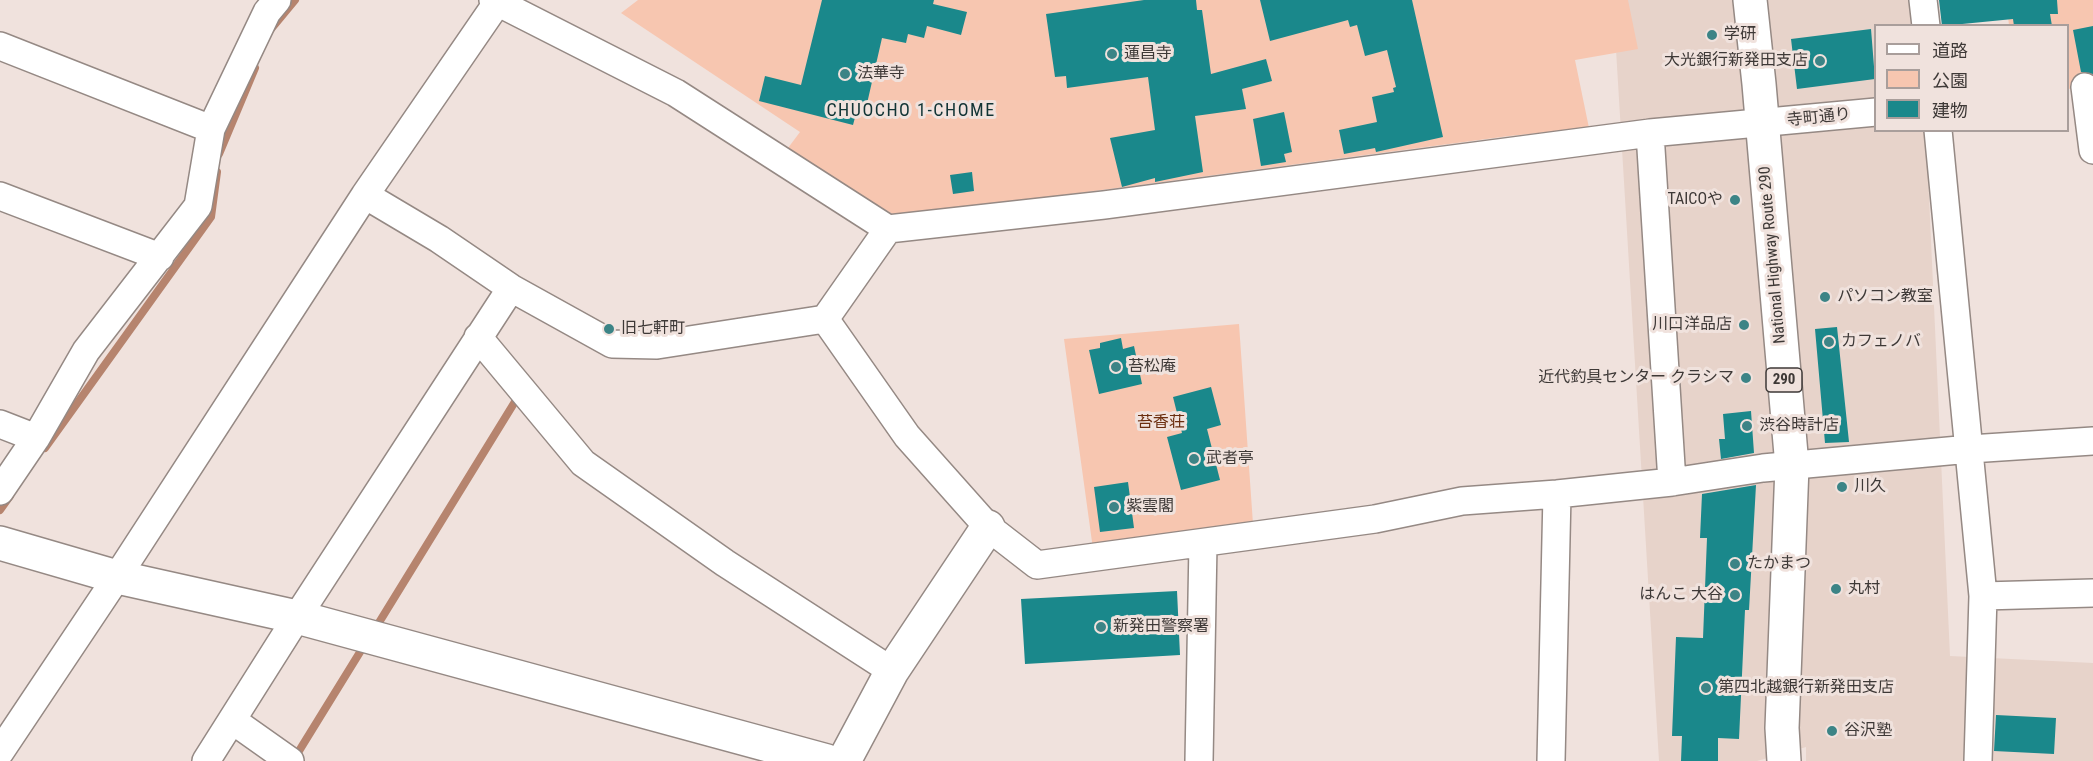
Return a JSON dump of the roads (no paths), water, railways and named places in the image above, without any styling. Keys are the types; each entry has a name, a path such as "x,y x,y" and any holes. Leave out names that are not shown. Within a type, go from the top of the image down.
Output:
{"main road":[{"name":"National Highway Route 290","path":"1750,0 1792,466 1782,728 1784,761"},
{"path":"843,761 892,671 988,527"},
{"path":"0,543 117,577 297,616 827,761"}],"street":[{"path":"0,490 36,438 86,351 198,206 211,129 267,12 277,0"},
{"path":"1923,0 1926,24"},
{"path":"0,752 117,577 365,195 497,1 676,93 888,229 825,319 657,345 612,344 512,288 439,239 365,195"},
{"path":"0,46 211,129"},
{"path":"2082,87 2093,150"},
{"name":"寺町通り","path":"888,229 1104,205 1650,133 1874,112"},
{"path":"1938,132 1983,596 1978,761"},
{"path":"1650,133 1672,482"},
{"path":"0,196 160,257"},
{"path":"206,761 297,616 512,288"},
{"path":"825,319 907,436 988,527 1037,566 1375,519 1462,501 1672,482 1763,468 1970,449 2093,441"},
{"path":"478,337 583,463 725,563 892,671"},
{"path":"0,424 36,438"},
{"path":"1551,761 1557,494"},
{"path":"1199,761 1203,544"},
{"path":"1983,596 2093,593"},
{"path":"232,720 290,761"}],"waterway":[{"path":"271,29 295,0"},
{"path":"219,154 255,68"},
{"path":"45,448 211,217 217,172"},
{"path":"375,629 516,400"},
{"path":"0,510 10,496"},
{"path":"294,759 365,644"}],"place":[{"name":"学研","path":"1712,35"},
{"name":"蓮昌寺","path":"1112,54"},
{"name":"大光銀行新発田支店","path":"1820,61"},
{"name":"法華寺","path":"845,74"},
{"name":"TAICOや","path":"1735,200"},
{"name":"パソコン教室","path":"1825,297"},
{"name":"川口洋品店","path":"1744,325"},
{"name":"旧七軒町","path":"609,329"},
{"name":"カフェノバ","path":"1829,342"},
{"name":"苔松庵","path":"1116,367"},
{"name":"近代釣具センター クラシマ","path":"1746,378"},
{"name":"渋谷時計店","path":"1747,426"},
{"name":"武者亭","path":"1194,459"},
{"name":"川久","path":"1842,487"},
{"name":"紫雲閣","path":"1114,507"},
{"name":"たかまつ","path":"1735,564"},
{"name":"丸村","path":"1836,589"},
{"name":"はんこ 大谷","path":"1735,595"},
{"name":"新発田警察署","path":"1101,627"},
{"name":"第四北越銀行新発田支店","path":"1706,688"},
{"name":"谷沢塾","path":"1832,731"}],"district":[{"name":"CHUOCHO 1-CHOME","path":"911,111"}],"park label":[{"name":"苔香荘","path":"1161,423"}]}
